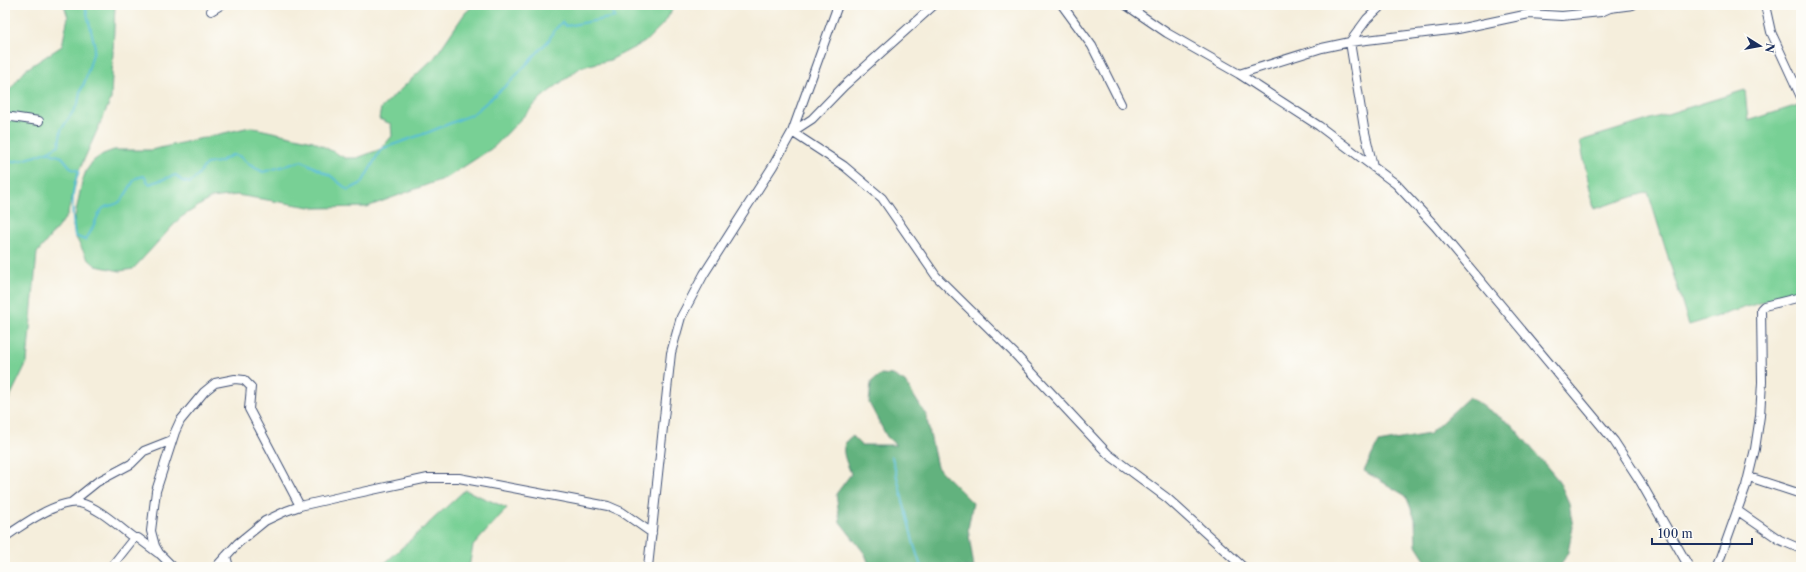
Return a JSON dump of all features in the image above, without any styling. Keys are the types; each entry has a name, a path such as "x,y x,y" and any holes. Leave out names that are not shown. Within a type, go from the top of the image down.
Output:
{"street":[{"path":"211,11 221,5"},
{"path":"648,567 671,353 681,317 704,274 773,166 792,132 838,5"},
{"path":"792,132 812,119 844,86 934,5"},
{"path":"1062,5 1092,46 1121,104"},
{"path":"1126,5 1167,33 1239,74 1319,126 1396,184 1435,226 1610,436 1640,481 1689,567"},
{"path":"1373,167 1350,42 1367,19 1382,5"},
{"path":"1239,74 1322,48 1350,42 1458,28 1529,14 1562,16 1601,12 1617,6 1633,5"},
{"path":"1765,5 1771,32 1801,97"},
{"path":"5,116 39,121"},
{"path":"792,132 844,166 882,198 914,247 936,276 1013,352 1108,454 1167,498 1243,567"},
{"path":"1717,567 1749,477 1760,416 1762,382 1761,309 1764,306 1801,297"},
{"path":"159,553 155,546 151,530 153,512 156,491 172,440 180,421 204,392 215,383 235,379 244,380 251,387 249,409 300,506"},
{"path":"5,537 42,514 72,502 97,482 131,464 144,451 172,440"},
{"path":"1749,477 1801,494"},
{"path":"216,567 238,543 264,521 300,506 428,478 459,478 608,506 622,512 652,533"},
{"path":"72,502 80,503 92,508 134,538 138,538 159,553 173,567"},
{"path":"1738,511 1780,540 1801,549"},
{"path":"111,567 134,538"},
{"path":"226,556 229,567"}],"green space":[{"path":"64,5 115,5 111,99 79,171 67,216 37,253 27,362 5,407 5,96 25,70 62,46 68,17"},
{"path":"474,5 675,5 665,22 645,42 610,60 581,67 542,97 494,147 448,177 367,207 316,208 237,195 211,198 180,218 133,269 120,271 96,266 87,258 75,236 73,226 82,182 86,171 93,161 103,154 114,150 151,150 250,127 313,141 345,158 357,158 381,149 392,136 391,124 379,119 381,108 435,57 465,13"},
{"path":"1745,90 1748,121 1801,104 1801,290 1689,325 1648,192 1594,209 1580,141"},
{"path":"881,374 893,375 905,382 926,415 937,467 973,503 968,529 974,567 870,567 865,554 840,522 836,494 851,474 844,454 847,440 852,436 861,445 896,445 887,437 869,403 871,382"},
{"path":"1469,397 1512,425 1559,481 1569,503 1573,527 1568,552 1560,567 1430,567 1416,545 1415,519 1406,496 1364,471 1378,443 1429,434"},
{"path":"465,490 507,508 473,546 469,567 335,567 385,563"}],"waterway":[{"path":"5,167 10,162 36,156 59,145 61,130 78,104 80,92 85,81 95,47 85,5"},
{"path":"47,152 62,157 72,169 79,171 74,187 72,203 73,220 75,236 85,240 102,209 121,201 136,178 144,176 149,184 176,175 182,181 190,183 206,164 219,162 232,155 239,156 250,165 263,172 302,161 331,176 348,190 362,183 381,149 473,114 510,82 549,40 553,32 562,22 566,26 615,17 609,5"},
{"path":"892,457 921,567"}]}
